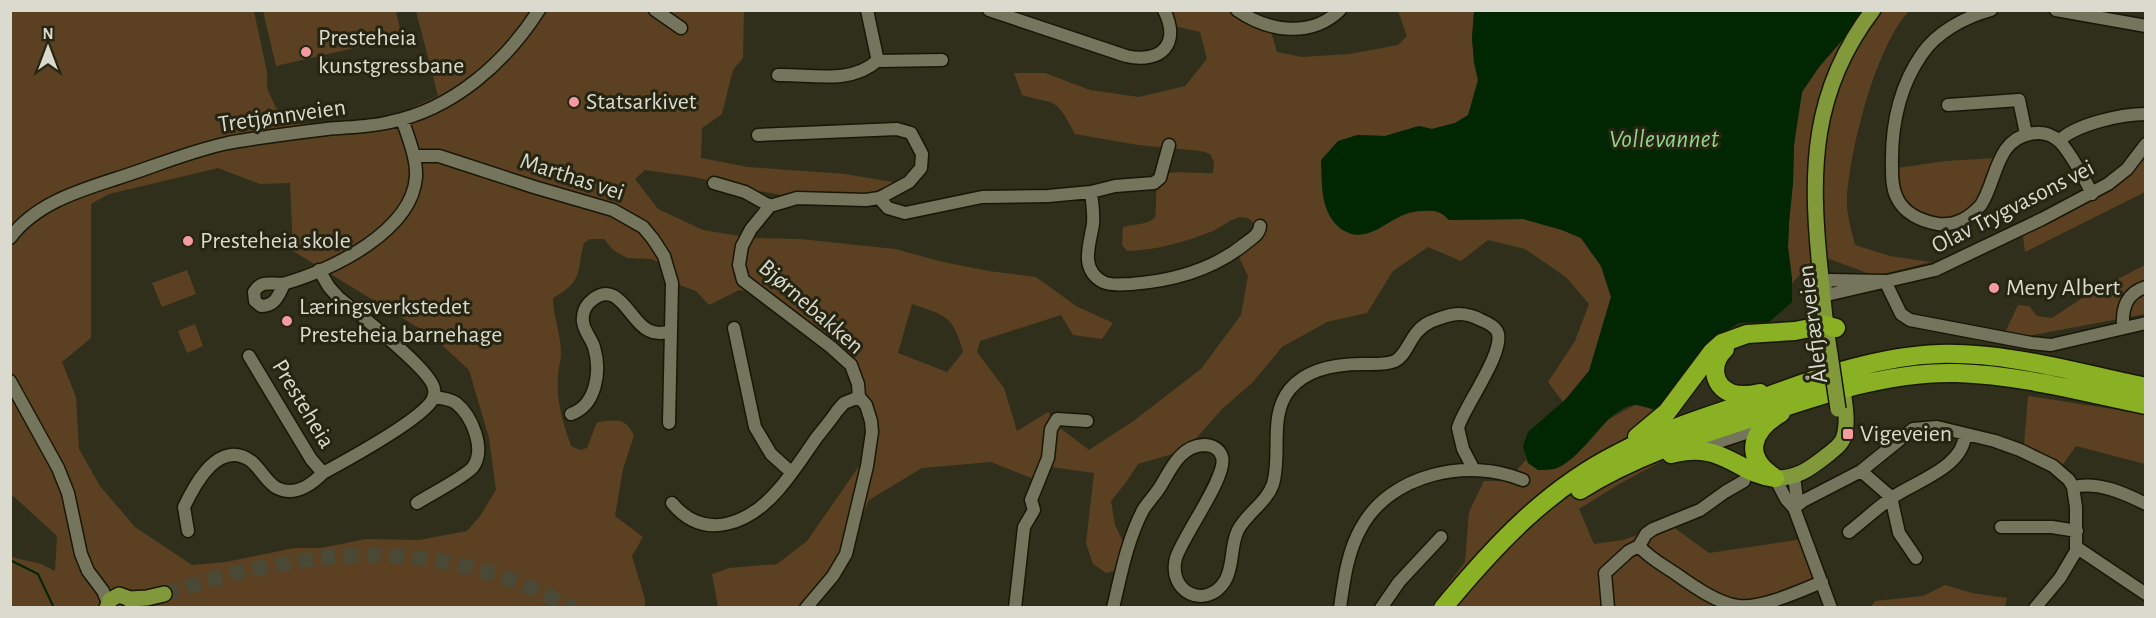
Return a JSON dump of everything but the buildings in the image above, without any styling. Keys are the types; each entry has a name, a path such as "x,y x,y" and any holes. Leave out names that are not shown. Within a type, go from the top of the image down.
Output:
{"highway":[{"path":"1793,395 1730,393 1718,382 1716,361 1726,348 1745,341 1830,330"},
{"path":"1443,608 1519,523 1554,494 1657,422 1712,351 1722,343 1747,334 1830,330"},
{"path":"1458,608 1512,544 1554,508 1591,483 1628,464 1878,362 1901,357 1965,354 2024,362 2145,387"},
{"path":"1600,463 1664,433 1793,395 1896,378 1954,373 2004,377 2145,405"},
{"path":"1784,477 1761,466 1755,456 1755,439 1761,428 1775,417 1793,395"},
{"path":"1628,464 1693,450 1719,455 1755,474 1784,477"}],"main road":[{"name":"Ålefjærveien","path":"1784,477 1815,466 1830,453 1842,409 1830,330 1828,288 1815,207 1817,142 1827,97 1840,61 1852,39 1873,10"},
{"path":"123,603 165,596"}],"street":[{"name":"Tretjønnveien","path":"10,238 23,224 61,198 204,150 238,141 382,124 402,119 449,98 474,82 502,58 526,30 539,10"},
{"path":"655,10 681,27"},
{"path":"867,10 877,61"},
{"path":"989,10 1126,56 1146,58 1155,56 1164,50 1170,41 1171,32 1164,10"},
{"path":"1237,10 1261,24 1295,29 1323,24 1340,10"},
{"path":"1991,10 1953,26 1935,39 1923,53 1907,82 1892,138 1892,175 1897,198 1903,207 1922,220 1951,224 1967,218 1982,205 2006,148 2026,134 2043,133 2059,141 2092,194"},
{"path":"2056,10 2145,26"},
{"path":"778,75 815,77 846,75 877,61 942,60"},
{"path":"1948,105 2019,100 2026,134"},
{"path":"2059,141 2088,126 2128,115 2145,114"},
{"path":"284,284 319,270 360,249 399,219 414,189 416,173 414,156 402,119"},
{"path":"714,183 745,192 770,206 797,198 879,198 909,182 921,168 922,154 911,133 888,129 758,135"},
{"name":"Olav Trygvasons vei","path":"1828,288 1922,274 1952,263 2092,194 2117,177 2137,157 2145,144"},
{"path":"879,198 888,208 905,213 982,197 1041,197 1091,192 1115,186 1154,183 1160,178 1168,145"},
{"name":"Marthas vei","path":"414,156 439,156 620,212 638,223 653,239 668,265 672,283 669,423"},
{"path":"1091,192 1093,217 1087,259 1096,276 1104,282 1113,284 1159,281 1196,272 1237,250 1257,234 1260,226"},
{"name":"Bjørnebakken","path":"770,206 751,229 742,246 739,265 743,280 851,365 856,375 860,397 870,414 872,432 846,554 833,576 806,608"},
{"path":"319,270 339,297 421,368 433,384 434,397 453,401 466,414 474,431 477,456 470,471 417,503"},
{"path":"1885,281 1904,317 2044,345 2145,323"},
{"path":"2123,327 2122,317 2128,297 2145,287"},
{"path":"571,414 584,406 596,383 594,347 583,323 584,313 592,300 607,295 617,298 625,304 638,323 646,330 656,333 670,332"},
{"path":"1113,608 1126,551 1144,510 1173,464 1185,451 1193,447 1208,445 1219,450 1223,463 1216,482 1176,558 1178,584 1185,592 1199,596 1215,592 1222,585 1230,570 1236,536 1243,522 1264,499 1272,485 1277,426 1282,405 1289,390 1314,372 1349,364 1386,363 1397,360 1403,355 1417,332 1425,325 1450,314 1466,314 1495,328 1498,333 1491,362 1459,422 1458,428 1463,448 1474,470"},
{"path":"734,328 755,427 771,454 791,472"},
{"name":"Presteheia","path":"249,356 311,459 323,473"},
{"path":"10,381 58,468 68,494 77,542 84,562 123,603"},
{"name":"Presteheia","path":"188,531 184,507 207,470 218,458 234,455 247,458 276,487 297,490 309,486 323,473 404,424 429,405 434,397"},
{"path":"672,503 683,515 701,524 731,523 759,507 779,489 844,403 860,397"},
{"path":"1015,608 1024,527 1034,510 1031,500 1048,458 1051,429 1057,418 1087,421"},
{"path":"1794,508 1861,471 1913,429 1937,427 1995,441 2042,460 2064,475 2073,488 2077,531 2076,547 2072,558 2060,578 2035,608"},
{"path":"1693,450 1761,428"},
{"path":"1849,532 1891,497 1917,485 1953,460 1964,446 1965,434"},
{"path":"1340,608 1347,564 1360,530 1375,508 1394,493 1415,481 1440,474 1474,470 1505,474 1522,480"},
{"path":"1861,471 1891,497 1899,533 1916,558"},
{"path":"1784,477 1786,499 1794,508 1831,608"},
{"path":"1784,477 1797,500 1794,508"},
{"path":"1608,608 1605,573 1629,551 1639,546 1646,534 1700,510 1744,482"},
{"path":"2073,488 2087,486 2109,489 2145,504"},
{"path":"2001,527 2052,527 2077,531"},
{"path":"1381,608 1399,582 1441,537"},
{"path":"1639,546 1651,557 1689,582 1729,604 1740,606 1778,599 1822,582"},
{"path":"2076,547 2145,594"}],"shaded area":[{"path":"10,11 254,11 267,72 267,88 275,106 291,124 340,123 389,118 438,96 416,11 744,11 743,58 733,70 722,114 702,128 701,158 748,167 845,174 893,182 886,194 788,196 694,177 645,170 635,179 658,209 703,230 751,238 800,239 895,249 943,262 1036,277 1076,306 1113,323 1102,339 1073,335 1061,315 980,341 977,352 1004,388 1017,431 1048,412 1060,428 1089,450 1132,422 1201,369 1241,315 1248,276 1238,255 1248,250 1254,243 1256,229 1250,219 1242,217 1213,231 1181,242 1127,251 1122,245 1123,227 1144,223 1155,218 1157,184 1161,176 1174,173 1213,173 1214,162 1210,154 1075,134 1056,105 1022,95 1014,73 1045,73 1090,90 1139,97 1185,86 1207,59 1200,32 1170,25 1166,11 1242,11 1270,28 1277,52 1302,57 1350,54 1398,45 1407,36 1398,11 1474,11 1472,38 1478,80 1469,115 1455,123 1432,129 1419,126 1385,136 1357,135 1377,230 1404,215 1433,210 1449,220 1523,219 1562,230 1581,238 1601,266 1611,297 1589,371 1563,402 1548,382 1575,341 1589,304 1566,277 1525,249 1488,240 1461,261 1428,247 1393,271 1367,313 1327,322 1282,347 1252,383 1222,409 1186,450 1138,464 1111,501 1115,525 1128,552 1124,569 1106,573 1093,564 1086,543 1094,473 1044,466 1039,481 991,462 922,468 869,500 844,556 803,607 718,607 712,574 729,568 777,564 807,541 862,462 871,434 861,389 834,354 757,293 739,290 709,305 696,291 674,283 661,263 651,259 627,258 613,250 604,239 590,239 584,243 574,281 553,298 561,347 558,395 571,446 580,450 587,448 597,422 614,420 623,422 634,435 623,469 615,516 643,537 632,556 645,599 645,607 11,607 11,557 41,564 55,571 57,536 11,494","holes":["218,168 260,184 290,183 293,251 432,336 469,370 489,438 496,490 480,516 467,531 419,540 366,539 321,548 294,548 226,562 192,565 135,527 100,486 79,449 76,397 62,362 91,338 91,204 109,194","912,304 940,315 956,331 963,352 947,372 898,353"]},
{"name":"Presteheia kunstgressbane","path":"263,11 396,11 402,37 276,66"},
{"path":"1864,11 1909,11 1897,27 1875,73 1859,128 1847,200 1848,217 1855,245 1890,256 1931,262 1875,276 1819,255 1792,283 1788,247 1789,222 1794,145 1802,92"},
{"path":"2145,140 2145,192 2025,252 2022,229 2130,167"},
{"path":"1998,158 1985,203 1957,225 1921,220 1897,195 1897,168 1945,161"},
{"path":"2145,265 2145,314 2001,341 2018,305 2029,306 2037,316 2052,318 2087,295"},
{"path":"187,270 196,294 162,307 152,283"},
{"path":"195,324 203,346 187,353 178,331"},
{"path":"2028,396 2145,414 2145,464 2076,446 2061,467 2029,455 2024,445"},
{"path":"1635,405 1656,410 1681,458 1662,461 1579,509 1594,544 1623,540 1669,524 1709,553 1803,539 1815,578 1801,589 1752,607 1430,608 1465,562 1469,512 1484,481 1506,481 1527,459 1528,463 1557,468 1586,445 1609,419"},
{"path":"1945,585 1972,593 2007,598 2005,607 1871,607 1875,601 1923,596"}],"water":[{"name":"Vollevannet","path":"1474,11 1864,11 1859,21 1819,67 1802,92 1794,144 1789,222 1788,247 1792,302 1769,322 1739,323 1722,333 1710,344 1678,395 1656,410 1636,405 1622,409 1603,424 1577,454 1553,469 1538,470 1528,463 1523,446 1528,432 1566,399 1589,371 1611,297 1601,266 1581,238 1523,219 1449,220 1436,211 1411,212 1376,230 1359,235 1340,228 1333,221 1323,197 1321,160 1338,141 1357,135 1385,136 1419,126 1432,129 1455,123 1468,115 1478,80 1472,38"}],"waterway":[{"path":"10,560 38,574 54,608"}],"tunnel":[{"path":"164,594 253,569 320,558 403,556 491,573 573,608"}],"place":[{"name":"Presteheia kunstgressbane","path":"306,52"},
{"name":"Statsarkivet","path":"574,102"},
{"name":"Presteheia skole","path":"188,241"},
{"name":"Meny Albert","path":"1994,288"},
{"name":"Læringsverkstedet Presteheia barnehage","path":"287,321"},
{"name":"Vigeveien","path":"1848,434"}]}
